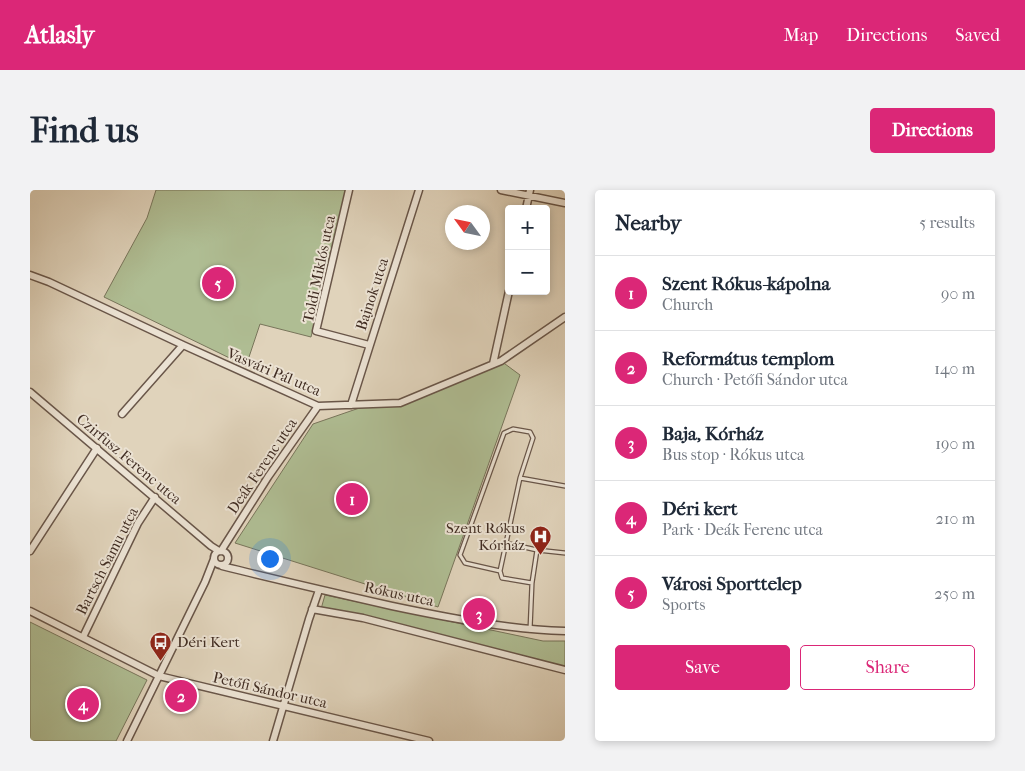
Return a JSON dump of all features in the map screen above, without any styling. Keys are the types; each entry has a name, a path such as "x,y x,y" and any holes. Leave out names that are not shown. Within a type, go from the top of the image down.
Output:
{"street":[{"name":"Toldi Miklós utca","path":"349,190 316,331 369,345"},
{"name":"Bajnok utca","path":"351,405 419,190"},
{"path":"501,190 530,193 565,203"},
{"name":"Vasvári Pál utca","path":"30,275 318,406 400,404 501,360 565,317"},
{"path":"493,364 508,295"},
{"path":"122,414 183,345"},
{"name":"Czirfusz Ferenc utca","path":"30,392 221,555"},
{"name":"Deák Ferenc utca","path":"221,555 227,541 268,477 318,406"},
{"path":"30,551 97,448"},
{"name":"Bartsch Samu utca","path":"83,637 138,523 155,497"},
{"path":"221,555 216,563 221,566"},
{"path":"205,582 221,566 226,564 221,555"},
{"path":"221,555 231,568"},
{"path":"127,741 205,582 221,555"},
{"name":"Rókus utca","path":"221,566 430,614 530,630 565,631"},
{"path":"273,741 312,609 320,590"},
{"name":"Rókus utca","path":"312,609 363,618 565,670"},
{"name":"Petőfi Sándor utca","path":"30,611 158,676 429,741"}],"lane":[{"path":"500,571 465,564 460,555 504,433 513,429 530,432 533,438 520,478 500,571 502,578 532,583"},
{"path":"520,478 565,486"},
{"path":"506,543 537,550 565,553"},
{"path":"530,630 532,583 537,550"}],"green space":[{"path":"156,190 346,190 311,337 260,324 246,366 104,297 147,218"},
{"path":"501,361 520,375 438,607 235,543 313,424 368,405 400,403"},
{"path":"325,595 543,641 565,641 565,667 321,609"},
{"name":"Déri Kert","path":"30,622 147,680 116,741 30,741"}],"place":[{"name":"Városi Sporttelep","path":"218,283"},
{"name":"Szent Rókus-kápolna","path":"352,499"},
{"name":"Szent Rókus Kórház","path":"541,556"},
{"name":"Baja, Kórház","path":"479,614"},
{"name":"Déri Kert","path":"161,661"},
{"name":"Református templom","path":"181,696"},
{"name":"Déri kert","path":"83,704"}]}
